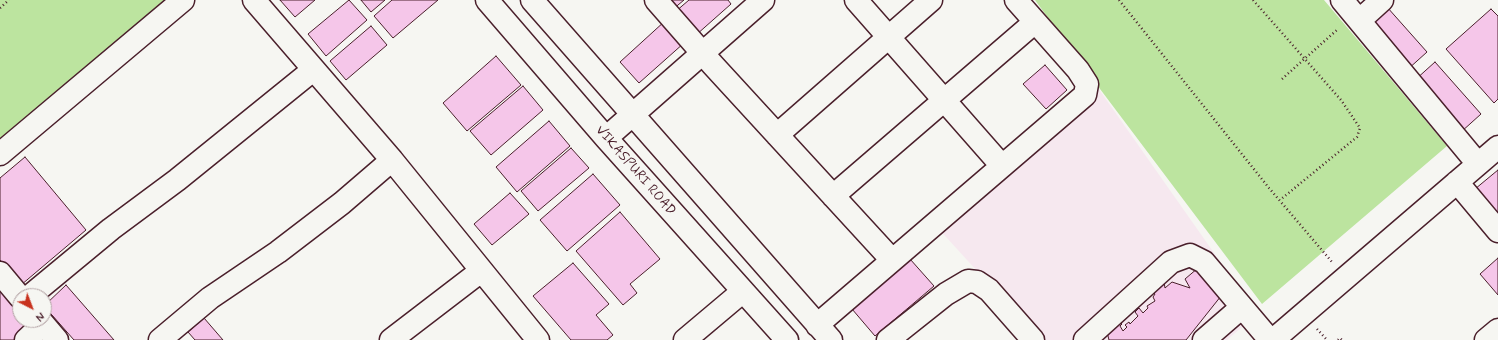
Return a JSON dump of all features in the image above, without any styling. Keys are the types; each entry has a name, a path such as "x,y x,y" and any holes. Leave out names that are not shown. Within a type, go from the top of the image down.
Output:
{"street":[{"path":"0,154 184,0"},
{"path":"254,0 392,160 538,340"},
{"name":"VIKASPURI ROAD","path":"487,0 606,138 742,292 787,340"},
{"path":"532,0 824,332 892,260 1085,95 1087,84 1078,70 1016,0"},
{"path":"656,0 702,53 892,260"},
{"path":"856,0 1002,166"},
{"path":"777,135 888,36 931,0"},
{"path":"1382,0 1352,11 1478,164"},
{"path":"606,138 702,53 754,3"},
{"path":"833,196 943,99 1034,22"},
{"path":"40,288 313,70"},
{"path":"1273,340 1498,148"},
{"path":"160,340 210,298 278,252 342,203 392,160"},
{"path":"1457,182 1498,231"},
{"path":"1085,340 1170,262 1190,255 1204,262 1270,340"},
{"path":"391,340 481,271"},
{"path":"0,274 12,288"},
{"path":"888,340 946,294 968,281 977,282 989,290 1033,340"},
{"path":"693,338 742,292"},
{"path":"1204,340 1242,307"},
{"path":"26,340 47,328"},
{"path":"1486,340 1498,330"}],"path":[{"path":"0,8 9,0"},
{"path":"1119,0 1280,200 1345,278"},
{"path":"1253,0 1341,100 1360,128 1357,136 1280,200"},
{"path":"1282,79 1352,11"},
{"path":"1338,340 1340,338 1342,340"}],"shaded area":[{"path":"1091,78 1257,314 1227,340 1040,340 926,215"}],"green space":[{"path":"0,0 179,0 0,159"},
{"path":"1035,0 1324,0 1447,146 1262,304"}],"building":[{"path":"280,0 315,0 295,17"},
{"path":"349,0 367,20 326,56 308,34"},
{"path":"361,0 385,0 371,12"},
{"path":"392,0 438,0 393,38 374,16"},
{"path":"663,0 684,0 672,10"},
{"path":"689,0 728,0 731,4 696,35 675,12"},
{"path":"1387,7 1427,52 1407,70 1367,25"},
{"path":"1491,9 1498,16 1498,99 1494,103 1446,49"},
{"path":"665,21 684,43 639,83 620,62"},
{"path":"371,26 387,45 346,80 330,61"},
{"path":"496,56 521,85 467,131 443,103"},
{"path":"1435,62 1481,114 1461,132 1415,80"},
{"path":"1045,65 1067,90 1046,109 1023,84"},
{"path":"523,86 543,110 491,155 470,131"},
{"path":"549,121 570,146 517,192 496,167"},
{"path":"571,148 589,168 538,211 521,191"},
{"path":"25,157 86,230 21,285 0,260 0,178"},
{"path":"1498,170 1498,217 1475,189"},
{"path":"593,174 620,205 567,251 540,220"},
{"path":"510,193 529,214 492,245 474,224"},
{"path":"620,212 660,259 630,284 637,293 623,305 576,251"},
{"path":"1498,258 1498,295 1480,274"},
{"path":"910,259 934,286 875,336 852,309"},
{"path":"573,263 609,304 596,315 613,335 607,340 571,340 533,296"},
{"path":"1198,268 1221,296 1186,340 1109,340 1107,332 1119,321 1122,324 1120,326 1123,331 1127,327 1125,325 1129,322 1130,324 1138,316 1135,312 1139,308 1143,313 1148,308 1147,306 1155,301 1153,297 1155,294 1153,292 1164,282 1165,288 1172,282 1190,288 1185,279"},
{"path":"66,285 114,340 74,340 52,315 52,298"},
{"path":"0,287 12,301 12,328 32,328 17,340 0,340"},
{"path":"204,318 223,340 195,340 188,332"}]}
